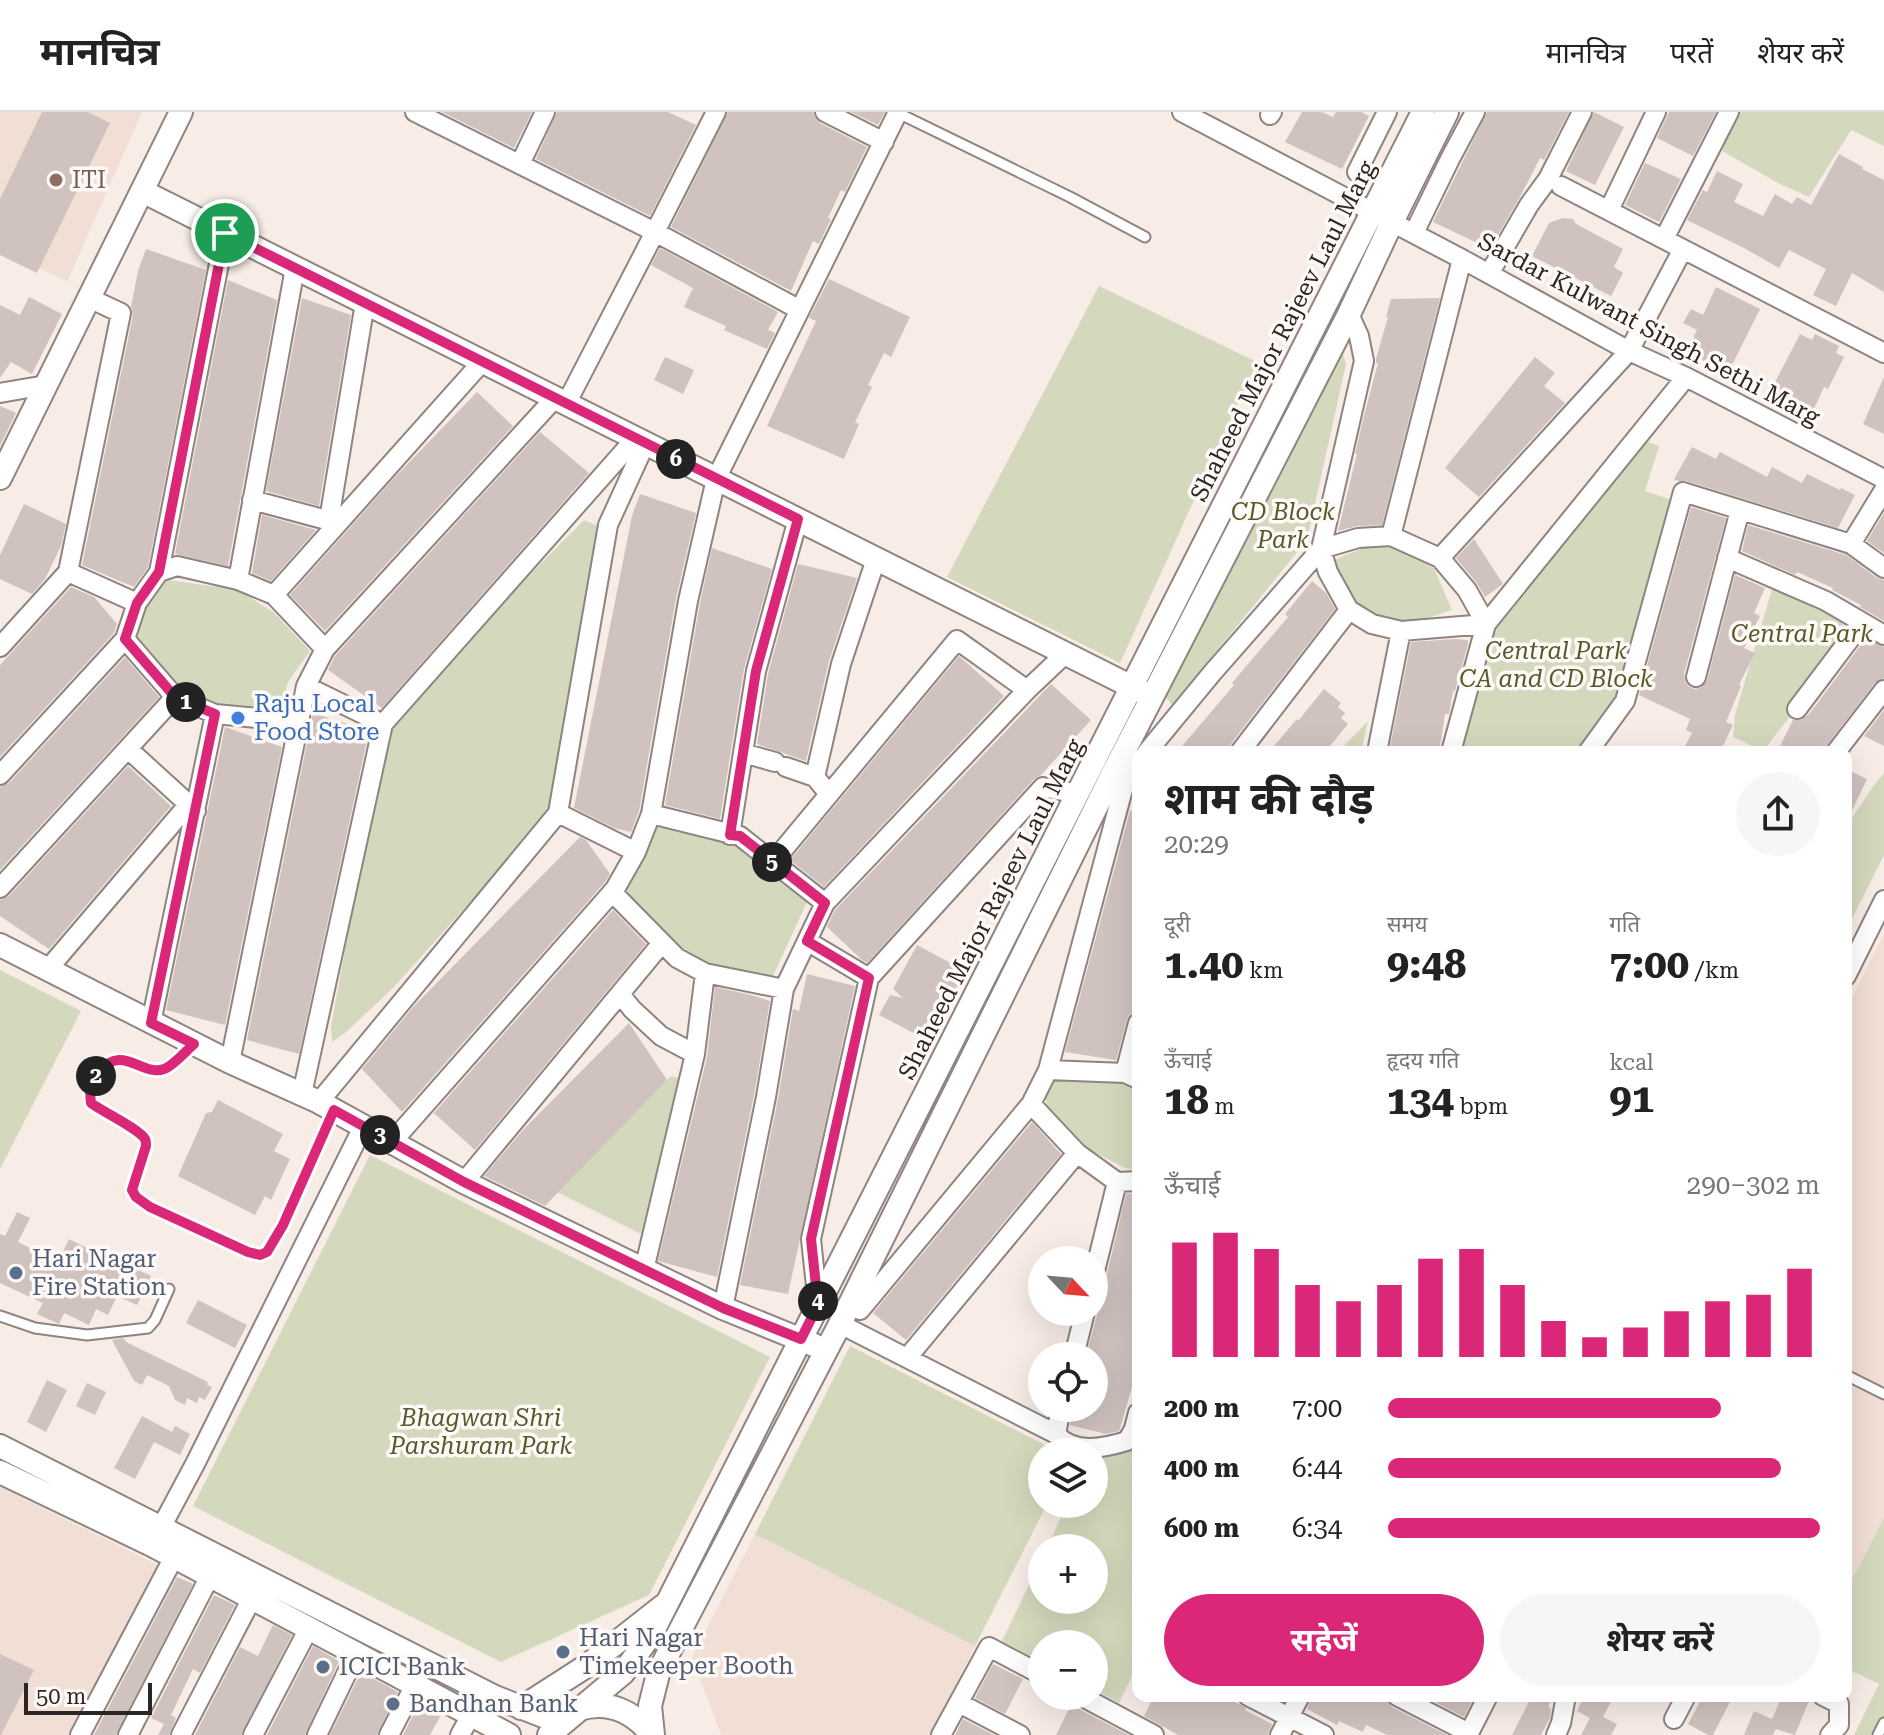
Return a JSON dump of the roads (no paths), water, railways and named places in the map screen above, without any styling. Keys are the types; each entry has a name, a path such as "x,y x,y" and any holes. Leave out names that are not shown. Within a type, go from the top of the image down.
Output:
{"street":[{"path":"0,477 181,112"},
{"path":"415,112 655,232 800,310"},
{"path":"520,164 545,112"},
{"path":"230,1062 306,686 325,649 561,401 655,232 716,112"},
{"path":"825,112 884,142"},
{"path":"392,1142 612,892 636,852 651,814 688,601 716,479 898,112"},
{"name":"Sardar Kulwant Singh Sethi Marg","path":"1182,112 1414,233 1629,351 1884,479"},
{"path":"1357,172 1387,112"},
{"name":"Shaheed Major Rajeev Laul Marg","path":"1142,692 1349,314 1423,112"},
{"name":"Shaheed Major Rajeev Laul Marg","path":"652,1735 650,1706 658,1674 1122,772 1142,692 1382,217 1447,112"},
{"path":"1414,233 1475,112"},
{"path":"1489,274 1529,205 1554,182 1582,112"},
{"path":"1609,210 1656,112"},
{"path":"1664,239 1729,112"},
{"path":"1554,182 1884,353"},
{"path":"142,191 1142,692"},
{"path":"0,775 125,639 137,603 159,572 225,233"},
{"path":"1440,558 1629,351 1683,249"},
{"path":"1391,536 1462,259"},
{"path":"238,580 295,268"},
{"path":"0,647 68,572 121,313 89,298"},
{"path":"333,521 365,303"},
{"path":"1152,746 1321,549 1364,361 1359,336 1349,314"},
{"path":"274,595 333,521 482,362"},
{"path":"1453,746 1486,624 1686,377"},
{"path":"0,393 46,385"},
{"path":"318,1102 383,724 640,441"},
{"path":"318,1102 558,813 608,525 640,441"},
{"path":"1851,544 1884,490"},
{"path":"1592,746 1625,701 1683,492 1851,544 1884,568"},
{"path":"252,500 333,521"},
{"path":"1696,677 1740,510"},
{"path":"730,835 756,671 798,519"},
{"path":"1321,549 1358,538 1391,536 1440,558 1467,590 1486,624"},
{"path":"1321,549 1328,572 1349,610 1372,624 1401,631 1486,624"},
{"path":"1727,558 1826,601 1884,635"},
{"path":"815,777 841,664 876,559"},
{"path":"159,572 177,566 238,580 274,595 325,649"},
{"path":"68,572 137,603"},
{"path":"1245,746 1349,610"},
{"path":"1797,709 1862,623"},
{"path":"1378,746 1401,631"},
{"path":"125,639 175,697 215,714 299,722"},
{"path":"773,862 957,640 1027,690"},
{"path":"723,1308 766,1097 784,989 825,903 1065,654"},
{"path":"306,686 383,724"},
{"path":"1841,746 1884,690"},
{"path":"0,888 175,697"},
{"path":"151,1023 192,808 215,714"},
{"path":"128,749 192,808"},
{"path":"743,753 815,777 829,794"},
{"path":"860,1310 1031,1104 1048,1070 1122,772"},
{"name":"Shaheed Major Rajeev Laul Marg","path":"563,1722 623,1673 652,1633 1078,794 1122,772"},
{"path":"818,1305 811,1239 869,978 1043,787 1078,794"},
{"path":"48,969 192,808"},
{"path":"558,813 636,852"},
{"path":"651,814 740,836 825,903"},
{"path":"612,892 677,958 705,973 784,989"},
{"path":"1852,964 1884,900"},
{"path":"807,941 869,978"},
{"path":"464,1182 662,943"},
{"path":"0,945 151,1023 364,1125 464,1182 723,1308 826,1350"},
{"path":"644,1270 695,1054 705,973"},
{"path":"620,994 661,1036 695,1054"},
{"path":"1048,1070 1131,1076"},
{"path":"1031,1104 1077,1153 1117,1182 1132,1181"},
{"path":"156,1537 364,1125"},
{"path":"907,1358 1077,1153"},
{"path":"1101,1246 1117,1182"},
{"path":"840,1324 1056,1434 1072,1447 1105,1447 1132,1440"},
{"path":"1056,1434 1058,1422"},
{"path":"0,1446 156,1537 174,1557 415,1685 466,1725 509,1735"},
{"path":"0,1472 156,1537 521,1708 563,1722 591,1706 609,1706 627,1712 642,1722 652,1735"},
{"path":"80,1735 174,1557"},
{"path":"128,1735 210,1576"},
{"path":"181,1735 252,1598"},
{"path":"521,1708 588,1665 668,1602"},
{"path":"253,1735 309,1628"},
{"path":"941,1735 989,1647 1028,1668"},
{"path":"317,1735 356,1654"},
{"path":"389,1735 415,1685"},
{"path":"1260,1702 1324,1735"},
{"path":"1280,1735 1297,1702"},
{"path":"1408,1702 1469,1734 1485,1702"},
{"path":"1556,1735 1565,1702"},
{"path":"1674,1719 1683,1702"},
{"path":"1830,1735 1839,1725 1839,1704 1835,1702"},
{"path":"959,1703 1020,1735"},
{"path":"1107,1710 1154,1735"}],"lane":[{"path":"898,112 1145,237"},
{"path":"194,1044 164,1069 125,1060 112,1061 93,1080 91,1103 145,1138 146,1146 132,1190 150,1207 248,1252 260,1255 267,1252 283,1225 318,1102"},
{"path":"0,1316 35,1328 87,1335 148,1328 169,1289"},
{"path":"1852,1378 1884,1394"},
{"path":"1878,1735 1884,1723"}],"place":[{"name":"ITI","path":"56,180"},
{"name":"Raju Local Food Store","path":"238,718"},
{"name":"Hari Nagar Fire Station","path":"16,1273"},
{"name":"Hari Nagar Timekeeper Booth","path":"563,1652"},
{"name":"ICICI Bank","path":"323,1667"},
{"name":"Bandhan Bank","path":"393,1704"}],"park label":[{"name":"CD Block Park","path":"1283,526"},
{"name":"Central Park","path":"1802,634"},
{"name":"Central Park CA and CD Block","path":"1556,665"},
{"name":"Bhagwan Shri Parshuram Park","path":"481,1432"}]}
